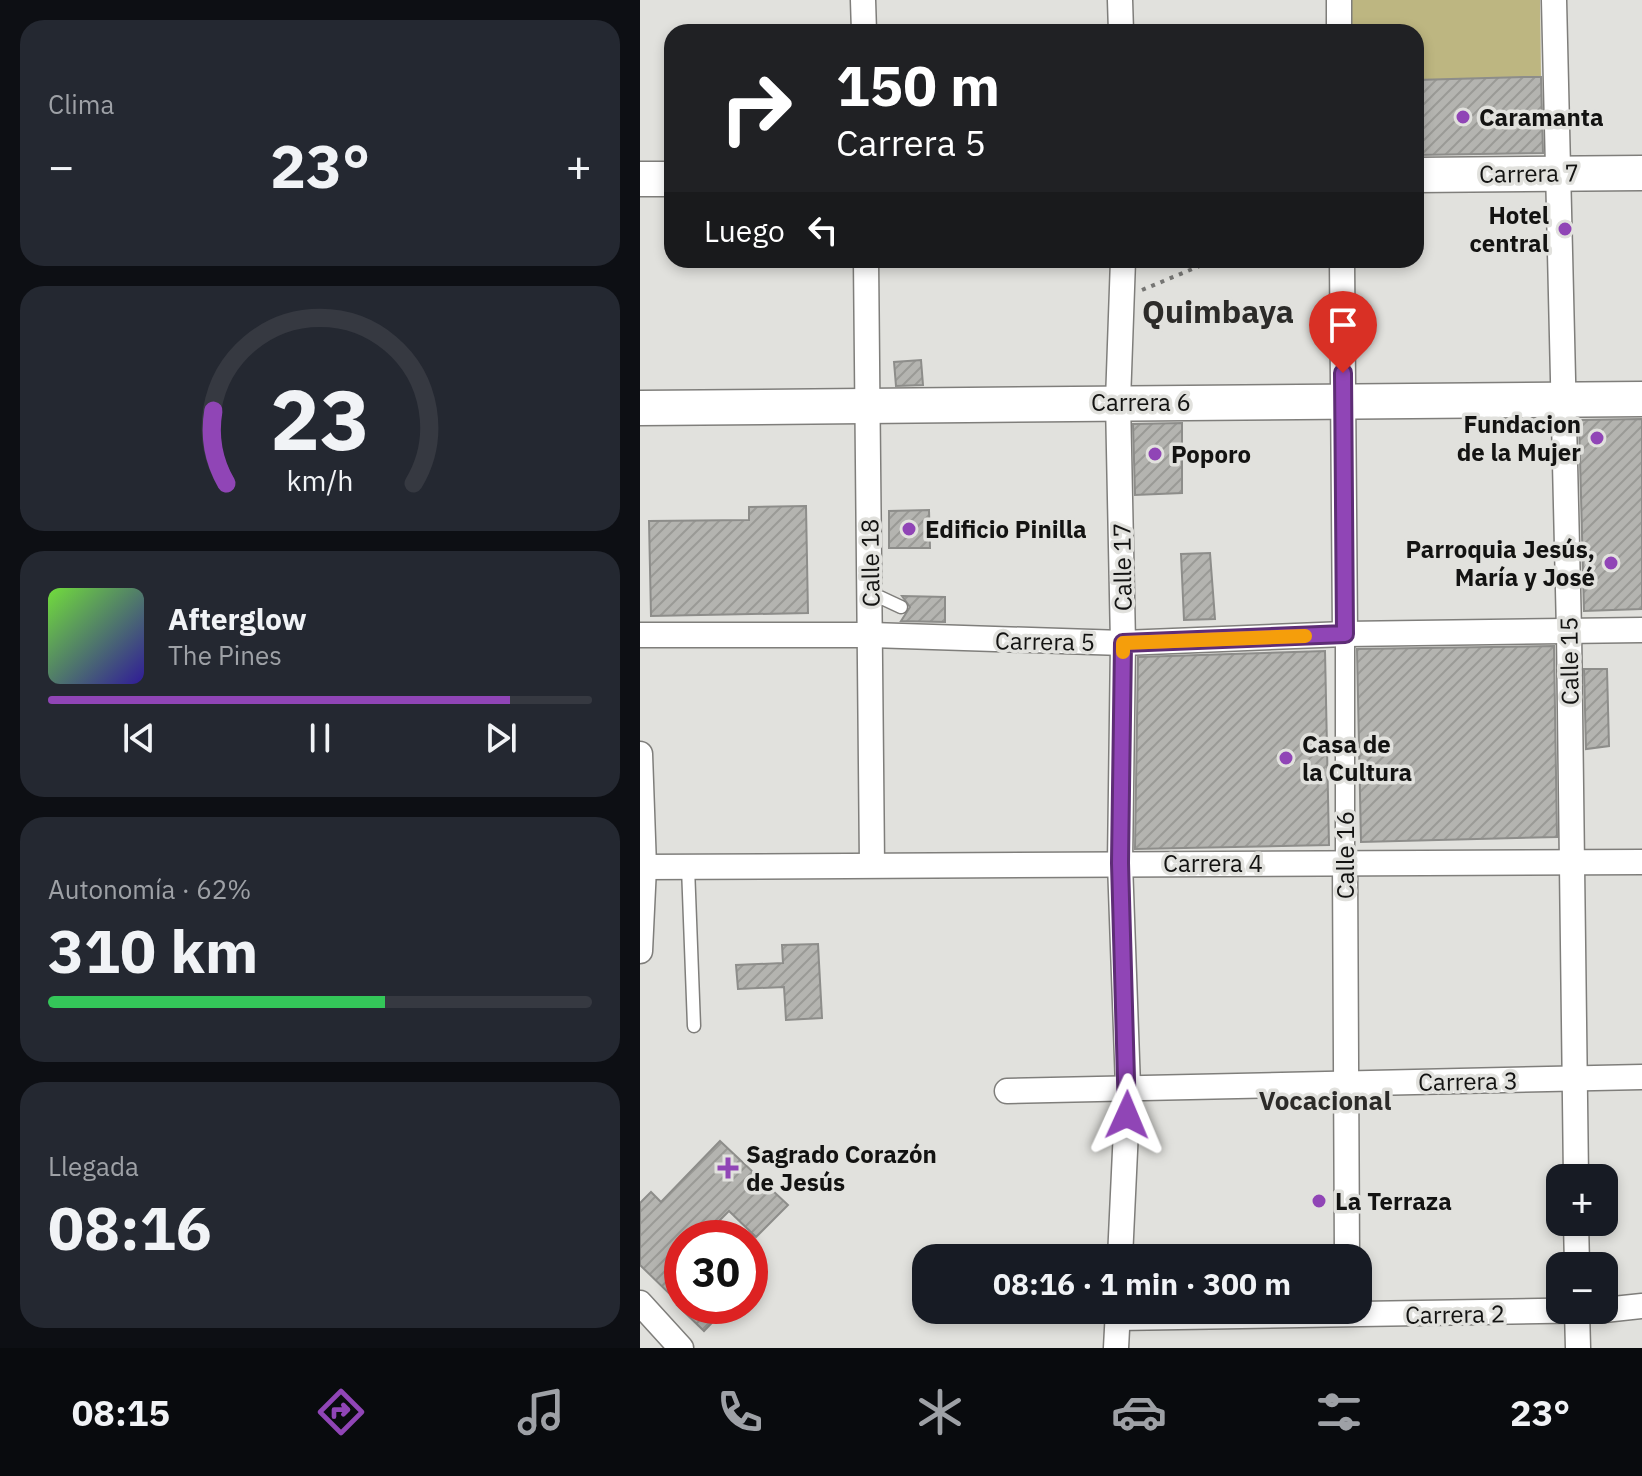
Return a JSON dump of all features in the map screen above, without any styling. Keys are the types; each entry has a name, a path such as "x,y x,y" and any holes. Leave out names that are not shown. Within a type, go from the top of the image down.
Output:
{"main road":[{"name":"Carrera 7","path":"1424,175 1642,173"},
{"path":"640,179 664,179"},
{"name":"Carrera 6","path":"640,408 1118,401 1642,399"}],"street":[{"path":"863,0 864,24"},
{"path":"1120,0 1121,24"},
{"path":"1339,0 1339,24"},
{"name":"Calle 15","path":"1554,0 1569,631 1576,1164"},
{"name":"Calle 18","path":"866,268 872,865"},
{"name":"Calle 17","path":"1121,1244 1128,1087 1120,863 1123,643 1118,401 1123,268"},
{"name":"Calle 16","path":"1342,268 1347,1244"},
{"name":"Carrera 5","path":"640,635 871,635 1123,643 1345,634 1642,630"},
{"path":"640,754 640,951"},
{"name":"Carrera 4","path":"642,867 1642,862"},
{"name":"Carrera 3","path":"1007,1091 1642,1077"},
{"path":"640,1304 681,1348"},
{"name":"Carrera 2","path":"1618,1308 1642,1306"},
{"name":"Carrera 2","path":"1372,1313 1546,1311"},
{"path":"1116,1348 1117,1324"},
{"path":"1578,1348 1586,1324"}],"lane":[{"path":"871,593 901,607"},
{"path":"932,623 962,639"},
{"path":"688,867 694,1026"}],"path":[{"path":"1122,300 1191,268"}],"shaded area":[{"path":"1351,0 1540,0 1541,77 1424,80 1424,24 1352,24"}],"building":[{"name":"Caramanta","path":"1541,77 1543,153 1424,155 1424,80"},
{"path":"921,360 923,385 896,386 894,362"},
{"path":"1642,419 1642,609 1584,611 1579,420"},
{"name":"Poporo","path":"1182,423 1182,493 1135,495 1133,424"},
{"path":"806,506 808,613 651,616 649,521 749,520 749,507"},
{"name":"Edificio Pinilla","path":"929,510 930,548 889,548 889,511"},
{"path":"1210,553 1215,619 1184,620 1181,554"},
{"path":"902,596 945,597 945,622 901,621 910,607"},
{"path":"1554,646 1557,837 1361,842 1357,649"},
{"path":"1325,651 1329,845 1135,849 1138,657"},
{"path":"1584,669 1607,669 1609,746 1586,749"},
{"path":"818,944 822,1018 786,1020 784,987 738,989 736,965 783,963 782,945"},
{"path":"720,1141 788,1205 768,1225 768,1220 738,1220 729,1211 720,1220 664,1220 664,1288 640,1265 640,1203 651,1192 661,1202"},
{"path":"697,1324 711,1324 704,1331"}],"slow traffic":[{"path":"1123,652 1123,643 1305,636"}],"place":[{"name":"Caramanta","path":"1463,117"},
{"name":"Hotel central","path":"1565,229"},
{"name":"Fundacion de la Mujer","path":"1597,438"},
{"name":"Poporo","path":"1155,454"},
{"name":"Edificio Pinilla","path":"909,529"},
{"name":"Parroquia Jesús, María y José","path":"1611,563"},
{"name":"Casa de la Cultura","path":"1286,758"},
{"name":"Sagrado Corazón de Jesús","path":"728,1168"},
{"name":"La Terraza","path":"1319,1201"}],"district":[{"name":"Quimbaya","path":"1218,311"},
{"name":"Vocacional","path":"1325,1100"}],"route":[{"path":"1127,1115 1120,863 1123,643 1345,634 1343,373"}]}
